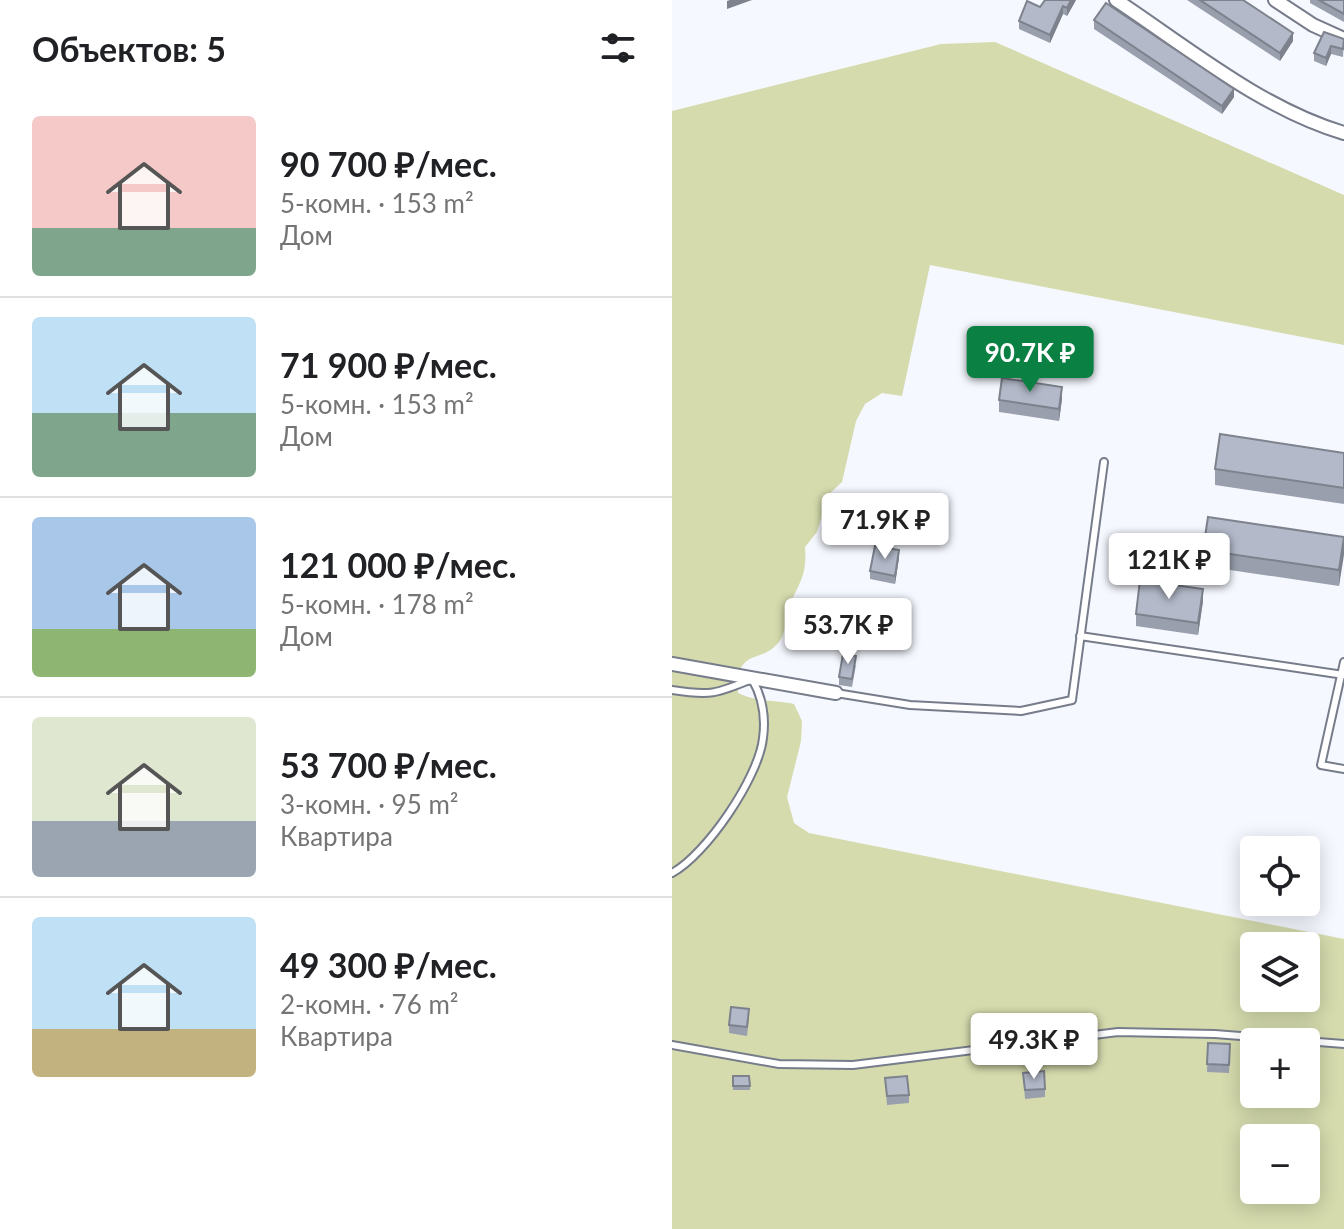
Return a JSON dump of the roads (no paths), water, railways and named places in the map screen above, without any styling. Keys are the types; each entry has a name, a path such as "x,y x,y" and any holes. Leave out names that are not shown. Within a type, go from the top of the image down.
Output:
{"street":[{"path":"1116,0 1263,98 1344,133"},
{"path":"1275,0 1313,25 1344,39"},
{"path":"672,664 836,693"}],"lane":[{"path":"836,693 910,705 1021,711 1072,700 1104,462"},
{"path":"1080,636 1343,675"},
{"path":"1344,662 1321,765 1344,769"},
{"path":"672,690 699,695 722,691 752,679 764,711 763,741 739,796 706,846 686,866 672,873"},
{"path":"672,1045 779,1064 853,1065 1118,1032 1215,1034 1344,1044"}]}
